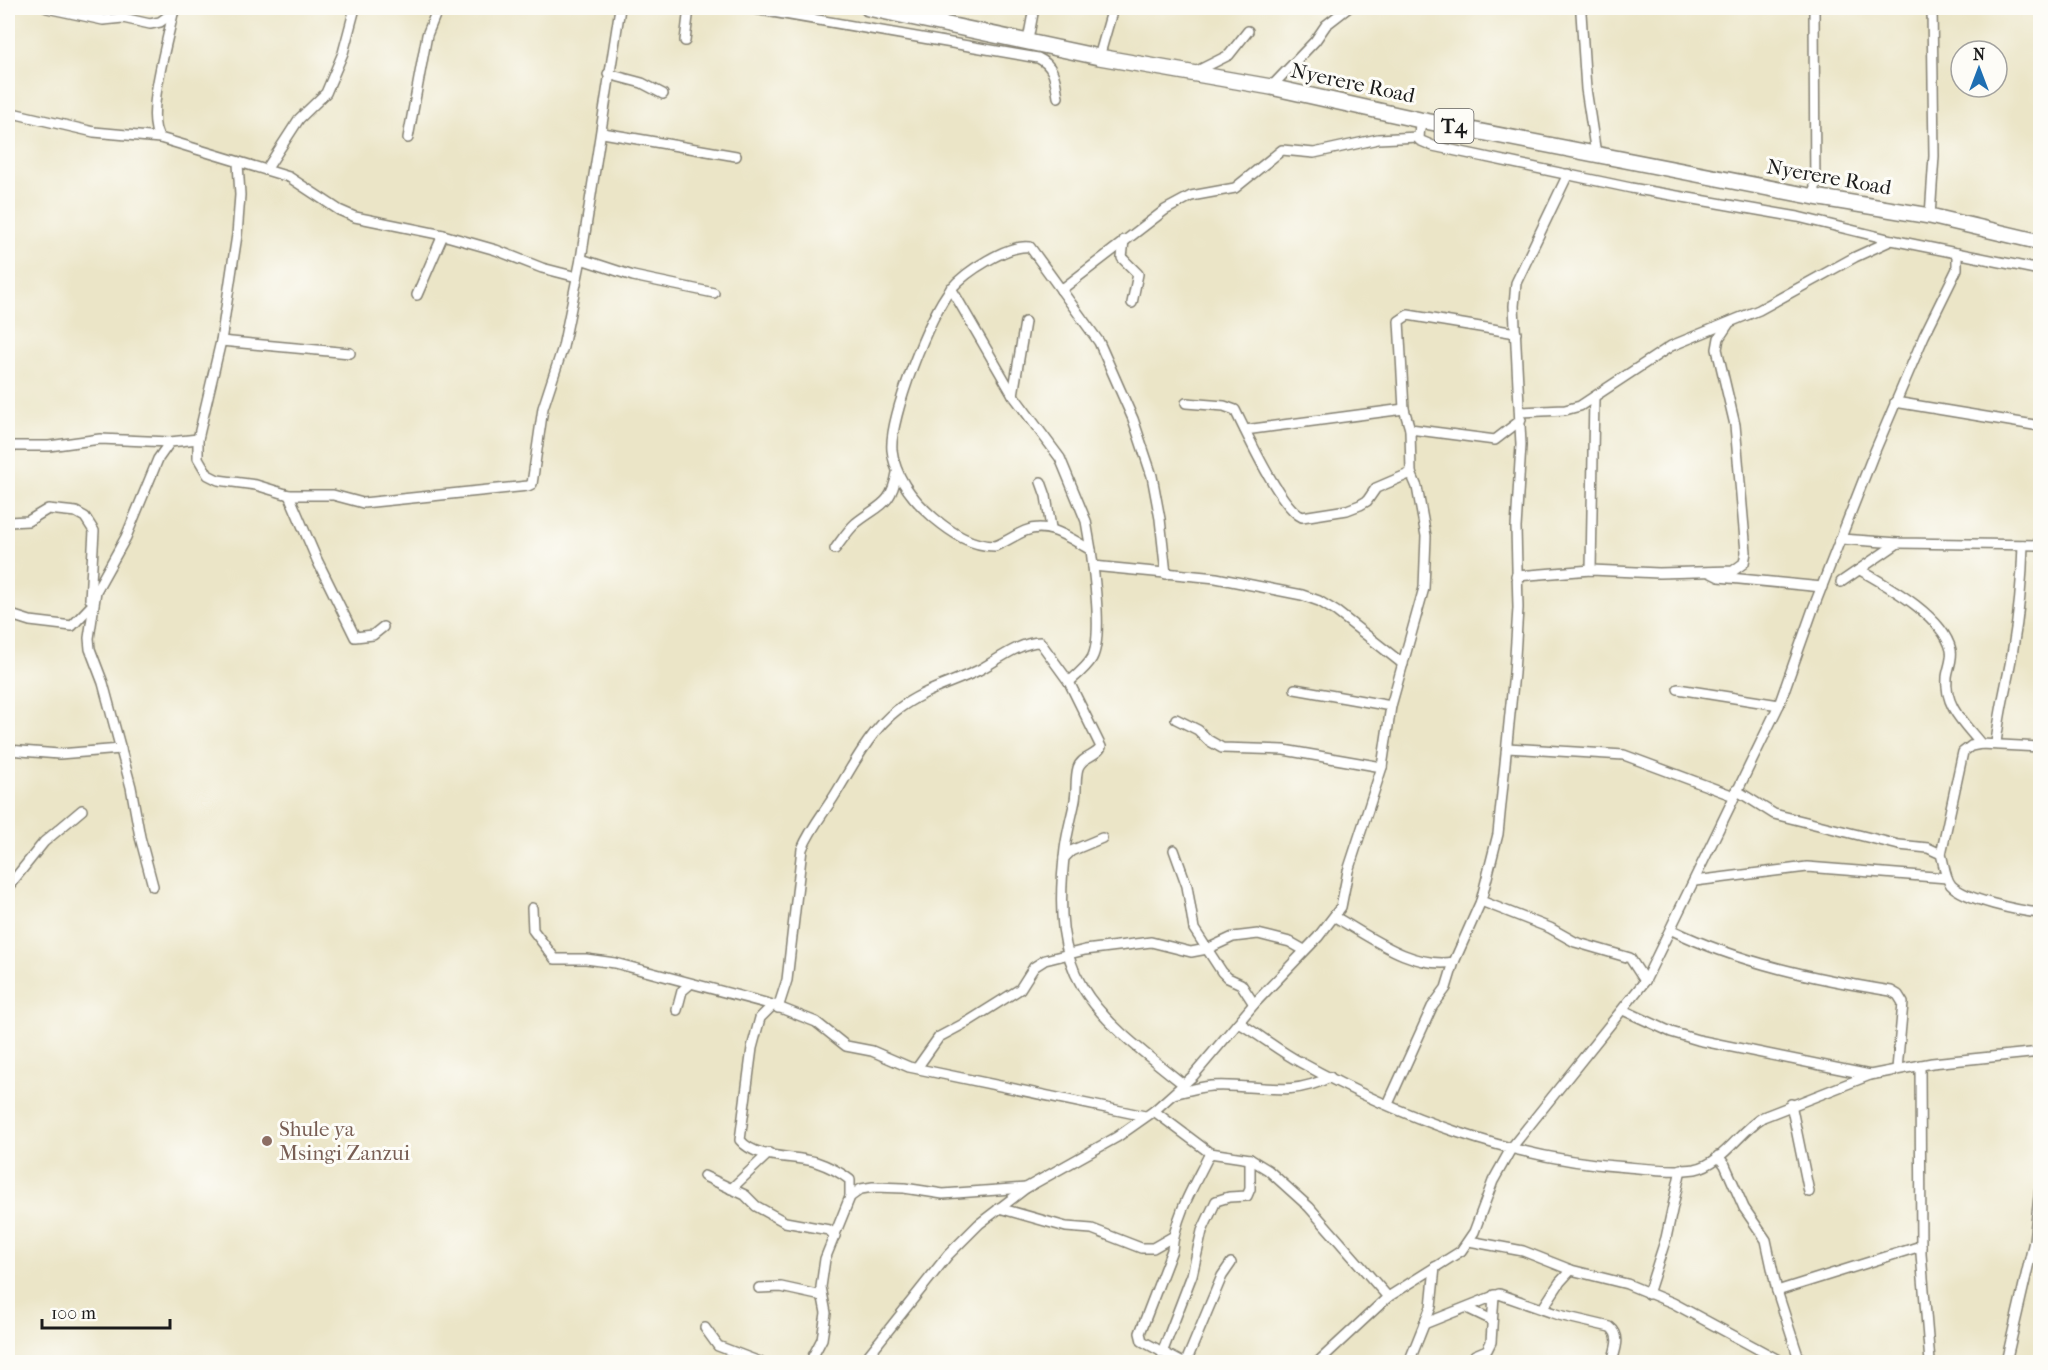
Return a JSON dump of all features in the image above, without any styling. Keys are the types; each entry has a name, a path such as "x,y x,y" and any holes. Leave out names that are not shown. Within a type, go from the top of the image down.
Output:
{"highway":[{"name":"Nyerere Road","path":"868,8 1028,40 1099,57 1271,87 1420,120 1815,197 1930,216 2040,242"}],"street":[{"path":"47,8 103,20 123,18 150,24 160,22 174,10"},
{"path":"266,170 299,119 326,93 343,53 355,8"},
{"path":"408,138 427,35 438,8"},
{"path":"238,163 240,195 237,235 221,341 198,440 199,463 212,478 256,485 289,495 333,495 363,503 470,494 532,484 543,408 563,347 581,259 603,133 608,74 620,8"},
{"path":"685,41 689,8"},
{"path":"749,8 1038,58 1047,62 1053,72 1058,97"},
{"path":"1028,40 1034,8"},
{"path":"1099,57 1113,8"},
{"path":"1271,87 1315,41 1326,25 1348,8"},
{"path":"1814,8 1815,197"},
{"path":"1930,216 1934,156 1932,8"},
{"path":"160,138 154,129 153,111 174,10"},
{"path":"1581,13 1586,89 1596,154"},
{"path":"1193,73 1229,55 1248,31"},
{"path":"608,74 642,83 663,94"},
{"path":"8,112 94,132 160,138 296,181 348,214 443,235 496,250 542,268 577,277"},
{"path":"1420,120 1418,137 1420,142 1433,146 1798,217 1892,240 2040,270"},
{"path":"603,133 736,156"},
{"path":"1061,290 1165,210 1191,196 1235,188 1282,150 1314,153 1370,140 1418,137"},
{"path":"1388,1104 1432,1007 1446,988 1454,962 1481,902 1498,834 1518,608 1516,576 1521,416 1516,333 1516,283 1568,174"},
{"path":"417,295 443,235"},
{"path":"1124,240 1122,258 1138,274 1132,303"},
{"path":"1410,429 1495,440 1521,416 1565,411 1594,397 1671,346 1760,310 1855,256 1892,240"},
{"path":"835,549 854,525 886,504 894,490 897,473 892,435 932,323 951,288 994,257 1024,246 1030,247 1099,342 1132,418 1154,487 1166,574"},
{"path":"1318,1362 1388,1297 1461,1251 1469,1241 1493,1181 1512,1147 1595,1040 1623,1010 1645,981 1672,930 1735,793 1779,705 1895,402 1923,336 1957,269 1957,253"},
{"path":"581,259 633,276 714,293"},
{"path":"951,288 1013,395 1060,458 1086,521 1093,566 1096,648 1089,662 1069,682"},
{"path":"863,1362 948,1255 999,1208 1026,1188 1117,1137 1171,1095 1335,917 1344,898 1348,871 1382,767 1392,705 1424,588 1427,556 1422,512 1417,487 1411,473 1410,429 1404,409 1400,321 1402,317 1408,315 1516,333"},
{"path":"1013,395 1025,322"},
{"path":"1516,576 1591,570 1648,573 1733,571 1744,563 1746,552 1735,425 1717,349 1719,338 1729,323"},
{"path":"221,341 350,353"},
{"path":"1591,570 1594,397"},
{"path":"1895,402 2040,426"},
{"path":"1186,403 1230,407 1235,410 1281,495 1296,514 1302,517 1347,510 1360,505 1367,501 1376,488 1411,473"},
{"path":"1245,430 1404,409"},
{"path":"8,446 50,446 100,439 170,442 198,440"},
{"path":"8,614 30,621 72,626 91,606 100,582 126,537 159,459 170,442"},
{"path":"897,473 923,509 965,539 995,546 1032,528 1050,528 1091,550"},
{"path":"1041,482 1046,496 1050,528"},
{"path":"289,495 317,560 355,637 373,635 383,627"},
{"path":"8,522 28,521 46,509 76,512 90,522 94,535 90,649 103,683 121,749 153,886"},
{"path":"1841,539 1898,543 2040,545"},
{"path":"1841,582 1898,543"},
{"path":"1996,744 2004,685 2013,649 2022,578 2023,545"},
{"path":"1093,566 1216,578 1319,601 1403,664"},
{"path":"1706,570 1719,578 1822,588"},
{"path":"1860,570 1919,607 1942,635 1952,653 1946,681 1947,700 1981,744"},
{"path":"810,1362 822,1339 825,1313 822,1296 825,1259 850,1197 850,1180 843,1174 815,1162 769,1153 742,1143 739,1135 746,1108 747,1072 758,1023 775,1007 787,980 802,849 849,770 895,711 935,687 976,671 1034,642 1042,643 1069,682 1101,747 1085,758 1077,770 1076,799 1064,858 1060,905 1068,953 1080,986 1089,1001 1125,1039 1154,1059 1183,1084"},
{"path":"1295,689 1392,705"},
{"path":"1678,689 1779,705"},
{"path":"1176,718 1222,747 1284,750 1382,767"},
{"path":"2040,747 1981,744 1971,746 1963,752 1959,762 1941,854 1947,878 1952,886 1967,895 2040,913"},
{"path":"1507,748 1624,755 1735,793 1774,814 1899,845 1928,848 1941,854"},
{"path":"8,750 59,754 121,749"},
{"path":"8,887 44,842 82,810"},
{"path":"1064,858 1071,851 1102,838"},
{"path":"1174,850 1187,886 1194,929 1222,972 1228,978 1241,984 1254,1004"},
{"path":"1695,881 1807,867 1947,878"},
{"path":"1481,902 1550,928 1575,942 1630,958 1645,981"},
{"path":"532,908 533,930 555,959 586,959 615,963 775,1007 816,1022 846,1046 872,1051 917,1068 1150,1113 1210,1153 1250,1159 1268,1170 1309,1207 1388,1297"},
{"path":"1335,917 1414,960 1428,963 1454,962"},
{"path":"1672,930 1716,949 1821,980 1891,990 1903,1003 1897,1069"},
{"path":"917,1068 939,1037 969,1022 1020,989 1041,961 1068,953 1151,942 1191,952 1207,949 1233,937 1258,934 1290,942 1304,950"},
{"path":"677,1010 682,991 689,985"},
{"path":"1623,1010 1671,1032 1698,1040 1870,1075"},
{"path":"1239,1023 1286,1054 1424,1120 1512,1147 1581,1164 1681,1169 1696,1168 1718,1156 1749,1126 1791,1104 1870,1075 1920,1065 2040,1052"},
{"path":"1920,1065 1921,1246 1930,1362"},
{"path":"1171,1095 1212,1086 1293,1090 1308,1088 1330,1077"},
{"path":"1791,1104 1809,1192"},
{"path":"731,1189 769,1153"},
{"path":"1181,1362 1140,1339 1140,1333 1172,1250 1174,1236 1194,1182 1210,1153"},
{"path":"1718,1156 1725,1165 1744,1208 1766,1240 1777,1291 1800,1362"},
{"path":"1162,1353 1191,1275 1206,1220 1216,1201 1229,1197 1247,1196 1250,1189 1250,1159"},
{"path":"1648,1294 1666,1238 1681,1169"},
{"path":"704,1176 731,1189 785,1222 829,1230 836,1236"},
{"path":"850,1197 861,1189 873,1187 904,1188 943,1194 1026,1188"},
{"path":"2006,1362 2037,1241 2040,1188"},
{"path":"999,1208 1066,1227 1092,1229 1141,1248 1153,1248 1174,1236"},
{"path":"1469,1241 1523,1251 1571,1270 1620,1282 1673,1303 1782,1362"},
{"path":"1777,1291 1921,1246"},
{"path":"1186,1362 1222,1276 1231,1263"},
{"path":"1409,1362 1433,1299 1435,1267"},
{"path":"1543,1308 1571,1270"},
{"path":"759,1288 781,1287 822,1296"},
{"path":"1424,1324 1494,1295 1504,1295 1610,1327 1616,1331 1617,1340 1612,1362"},
{"path":"1471,1362 1479,1351 1490,1347 1494,1295"},
{"path":"1467,1308 1492,1320"},
{"path":"705,1328 718,1346 760,1362"}],"place":[{"name":"Shule ya Msingi Zanzui","path":"267,1141"}]}
